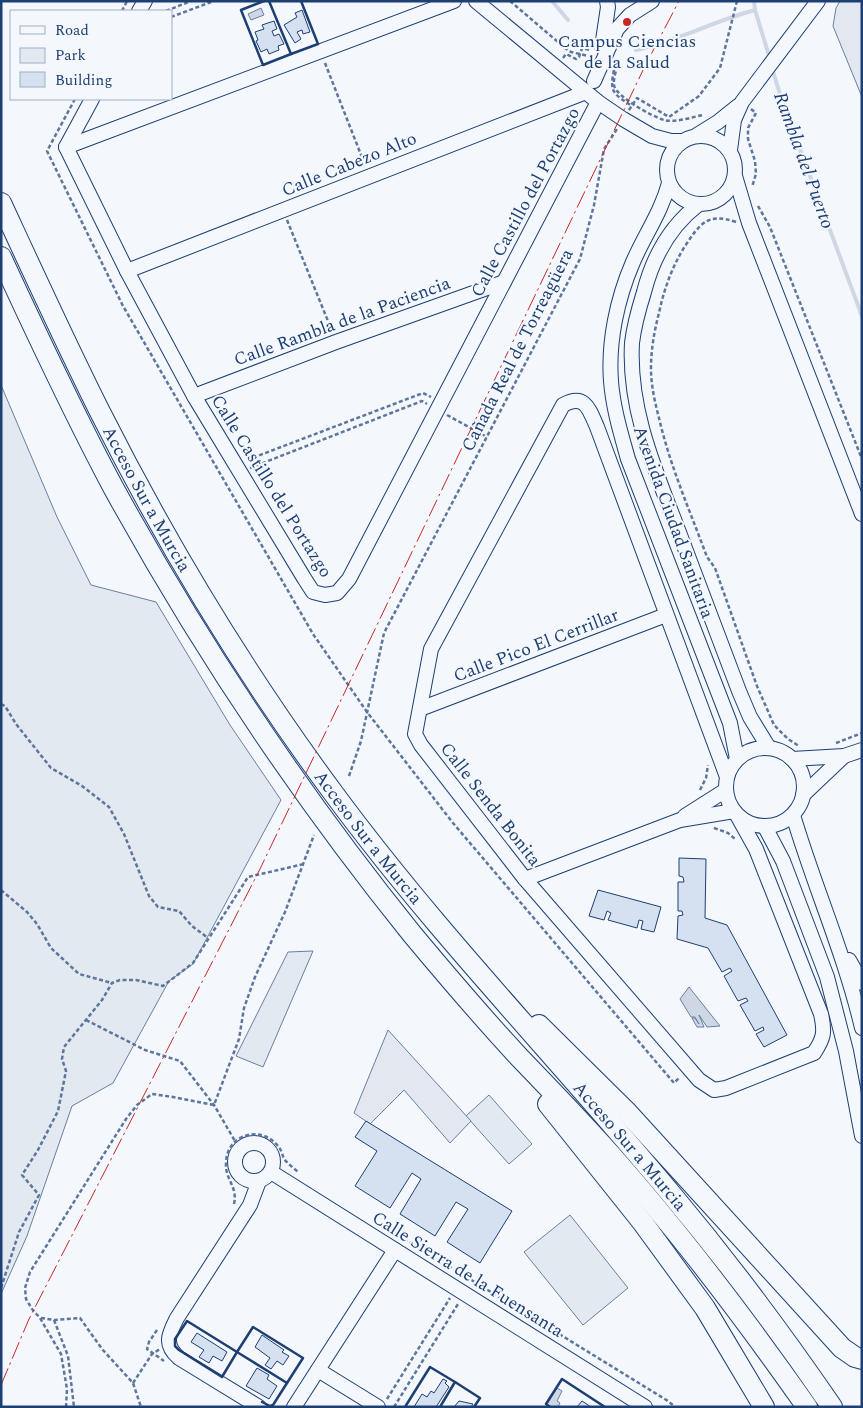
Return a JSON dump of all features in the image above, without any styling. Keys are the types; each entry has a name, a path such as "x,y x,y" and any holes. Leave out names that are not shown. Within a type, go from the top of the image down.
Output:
{"highway":[{"name":"Acceso Sur a Murcia","path":"1,203 99,411 166,534 231,642 293,737 332,792 415,898 488,985 671,1193 720,1253 782,1334 832,1407"},
{"name":"Acceso Sur a Murcia","path":"1,258 35,332 112,484 150,554 244,705 315,807 411,932 516,1054 601,1144 656,1208 732,1304 807,1407"},
{"path":"488,985 540,1025 626,1111 842,1348 855,1357 862,1359"},
{"path":"516,1054 551,1108 643,1224 705,1308 764,1407"},
{"path":"842,1348 862,1351"}],"street":[{"path":"66,147 454,1"},
{"path":"476,1 623,119 645,133 666,140 682,141"},
{"path":"601,1 595,42 608,57"},
{"path":"607,1 608,7 603,44 608,57"},
{"path":"730,150 734,120 746,98 816,2"},
{"path":"608,57 614,32 624,20 645,3"},
{"name":"Calle Castillo del Portazgo","path":"66,147 127,271 194,396 237,468 314,592 325,595 338,593 349,579 504,282 608,57"},
{"name":"Calle Cabezo Alto","path":"127,271 369,176 592,93"},
{"path":"668,176 671,153 682,141 696,135 727,116 746,98"},
{"path":"66,147 91,100"},
{"path":"645,133 659,150 668,176 678,196 684,200 699,204 716,201 739,210 862,514"},
{"path":"696,135 704,135 719,140 730,150 735,163 735,176 747,226"},
{"name":"Avenida Ciudad Sanitaria","path":"668,176 659,212 636,256 621,296 612,341 611,382 619,426 628,459 730,723 738,759"},
{"path":"716,201 728,191 735,176"},
{"name":"Avenida Ciudad Sanitaria","path":"699,204 672,230 658,252 652,267 641,302 632,342 633,384 637,409 649,452 739,691 754,725 769,748"},
{"name":"Calle Rambla de la Paciencia","path":"194,396 336,342 504,282"},
{"name":"Calle Senda Bonita","path":"666,615 597,427 588,408 581,401 572,400 563,405 432,649 415,734 421,745 525,879 699,1080 714,1090 726,1088 814,1054 822,1041 824,1027 756,848 735,813"},
{"path":"666,615 726,784 728,802 735,813 750,824 765,827 775,825 792,815 799,806 804,784 801,772 792,759 777,750 769,748 752,750 733,764 726,784 680,820"},
{"name":"Calle Pico El Cerrillar","path":"420,709 666,615"},
{"path":"792,759 844,756 862,750"},
{"path":"803,795 844,756"},
{"path":"525,879 680,820 735,813"},
{"path":"792,815 846,971 862,1028"},
{"path":"765,827 783,861 827,977 846,1051 862,1136"},
{"path":"831,926 862,983"},
{"path":"250,1143 258,1143 264,1146 270,1151 273,1158 274,1165 271,1172 266,1178 258,1181 251,1182 244,1179 238,1174 235,1167 235,1159 238,1152 243,1146 250,1143"},
{"name":"Calle Sierra de la Fuensanta","path":"271,1172 641,1405"},
{"path":"258,1181 250,1205 178,1318 170,1332 168,1343 172,1352 179,1358 259,1407"},
{"path":"294,1407 395,1250"},
{"path":"318,1370 378,1407"}],"path":[{"path":"168,10 191,1"},
{"path":"172,17 214,1"},
{"path":"510,1 571,52 608,57"},
{"path":"633,105 637,98 669,117 699,96 720,68 737,1"},
{"path":"556,67 566,54 576,59 582,48 608,57"},
{"path":"320,51 369,176"},
{"path":"608,57 611,84 617,96 650,114 666,120 706,115"},
{"path":"746,98 756,113 748,128 748,139 755,161 756,174 752,186 753,191"},
{"name":"Cañada Real de Torreagüera","path":"349,776 361,741 384,633 580,260 594,205 604,149 633,105"},
{"path":"755,201 770,227 862,459"},
{"path":"283,210 336,342"},
{"path":"770,227 747,226 725,218 712,218 696,229 670,274 661,300 652,341 651,371 656,405 666,447 708,557 715,568 757,686 774,725 788,739 804,749"},
{"path":"224,482 237,468 423,394 487,437"},
{"path":"237,468 422,401 439,405"},
{"path":"1,704 5,706 16,724 51,768 82,786 109,807 124,834 150,896 158,907 179,911 192,926 208,938"},
{"path":"831,745 862,733"},
{"path":"214,1105 239,1039 244,1008 255,977 285,912 314,835"},
{"path":"1,1288 19,1232 39,1195 22,1176 58,1111 66,1071 62,1059 64,1047 112,983 120,980 136,980 163,986 193,963 248,877 304,864"},
{"path":"1,890 32,918 51,948 79,974 112,983"},
{"path":"86,1020 145,1050 180,1061 214,1105 235,1141"},
{"path":"66,1407 67,1389 61,1354 40,1318 26,1299 25,1288 30,1272 137,1105 152,1094 214,1105"},
{"path":"232,1211 236,1191 229,1179 225,1165 228,1152 235,1141 248,1134 259,1134 270,1138 279,1147 284,1159 301,1175"},
{"path":"379,1223 675,1407"},
{"path":"394,1407 460,1291 464,1275"},
{"path":"382,1407 460,1291"},
{"path":"40,1318 54,1320 80,1318 102,1349 133,1383 141,1407"},
{"path":"54,1320 68,1356 74,1407"},
{"path":"160,1326 149,1342 147,1349 169,1365"},
{"path":"133,1383 152,1354 168,1343"}],"green space":[{"path":"1,385 57,517 91,585 156,602 230,725 281,800 193,964 169,981 113,1083 72,1106 27,1236 1,1294"},
{"path":"313,951 263,1067 236,1056 288,952"},
{"path":"489,1095 532,1144 509,1164 466,1116"},
{"path":"570,1215 628,1288 583,1325 524,1252"}],"shaded area":[{"path":"840,1 862,1 862,97 833,26 836,8"},
{"path":"261,8 264,15 251,20 248,14"},
{"path":"689,987 720,1026 707,1027 699,1015 704,1027 697,1027 692,1018 695,1018 699,1024 695,1017 691,1017 680,999"},
{"path":"388,1030 471,1121 450,1143 404,1090 370,1124 354,1113"},
{"path":"557,1388 562,1391 557,1401 560,1403 558,1407 552,1407 547,1404"}],"building":[{"path":"302,10 310,32 303,34 302,30 297,32 301,39 295,43 284,25 297,17 295,13"},
{"path":"274,21 277,29 272,31 274,36 279,34 284,44 278,46 279,50 269,54 267,49 261,52 256,41 258,40 255,32 264,29 262,25"},
{"path":"679,858 706,859 705,918 727,925 787,1035 764,1047 756,1034 764,1030 763,1027 755,1031 740,1005 748,1001 746,998 738,1001 724,976 732,971 730,968 722,972 708,948 677,939 678,916 683,915 682,911 678,911 678,882 684,882 683,877 679,876"},
{"path":"598,890 661,907 654,932 641,929 643,921 639,920 637,928 608,920 611,913 607,911 604,920 589,916"},
{"path":"366,1121 512,1211 480,1263 447,1242 468,1209 456,1202 435,1236 400,1214 421,1179 412,1173 390,1208 355,1186 377,1151 355,1137"},
{"path":"197,1333 227,1352 222,1361 213,1356 209,1363 199,1357 204,1350 191,1342"},
{"path":"262,1335 284,1350 282,1352 289,1356 283,1365 277,1361 271,1369 265,1365 270,1358 255,1347"},
{"path":"257,1368 269,1375 267,1379 277,1386 269,1399 246,1386"},
{"path":"443,1379 447,1381 445,1383 449,1387 436,1407 414,1407 422,1394 427,1397 431,1391 434,1393"},
{"path":"459,1401 473,1404 471,1407 454,1407"},
{"path":"582,1401 591,1407 577,1407"}],"waterway":[{"path":"552,1 568,20"},
{"name":"Rambla del Puerto","path":"754,1 770,59"},
{"path":"636,50 755,10"},
{"name":"Rambla del Puerto","path":"772,68 782,101 862,316"}],"wall":[{"path":"264,1 241,10 263,65 291,54"},
{"path":"269,1 291,54 318,44 301,1"},
{"path":"187,1321 237,1352 222,1377 175,1346 175,1339 187,1321"},
{"path":"253,1327 303,1358 287,1383 237,1352 253,1327"},
{"path":"405,1407 430,1367 455,1382 440,1407"},
{"path":"550,1407 546,1404 562,1379 605,1407"},
{"path":"455,1382 480,1398 474,1407"},
{"path":"262,1402 270,1406 273,1405 287,1383"}],"power":[{"path":"1,1385 29,1319 260,869 645,66 679,1"}],"place":[{"name":"Campus Ciencias de la Salud","path":"627,22"}]}
